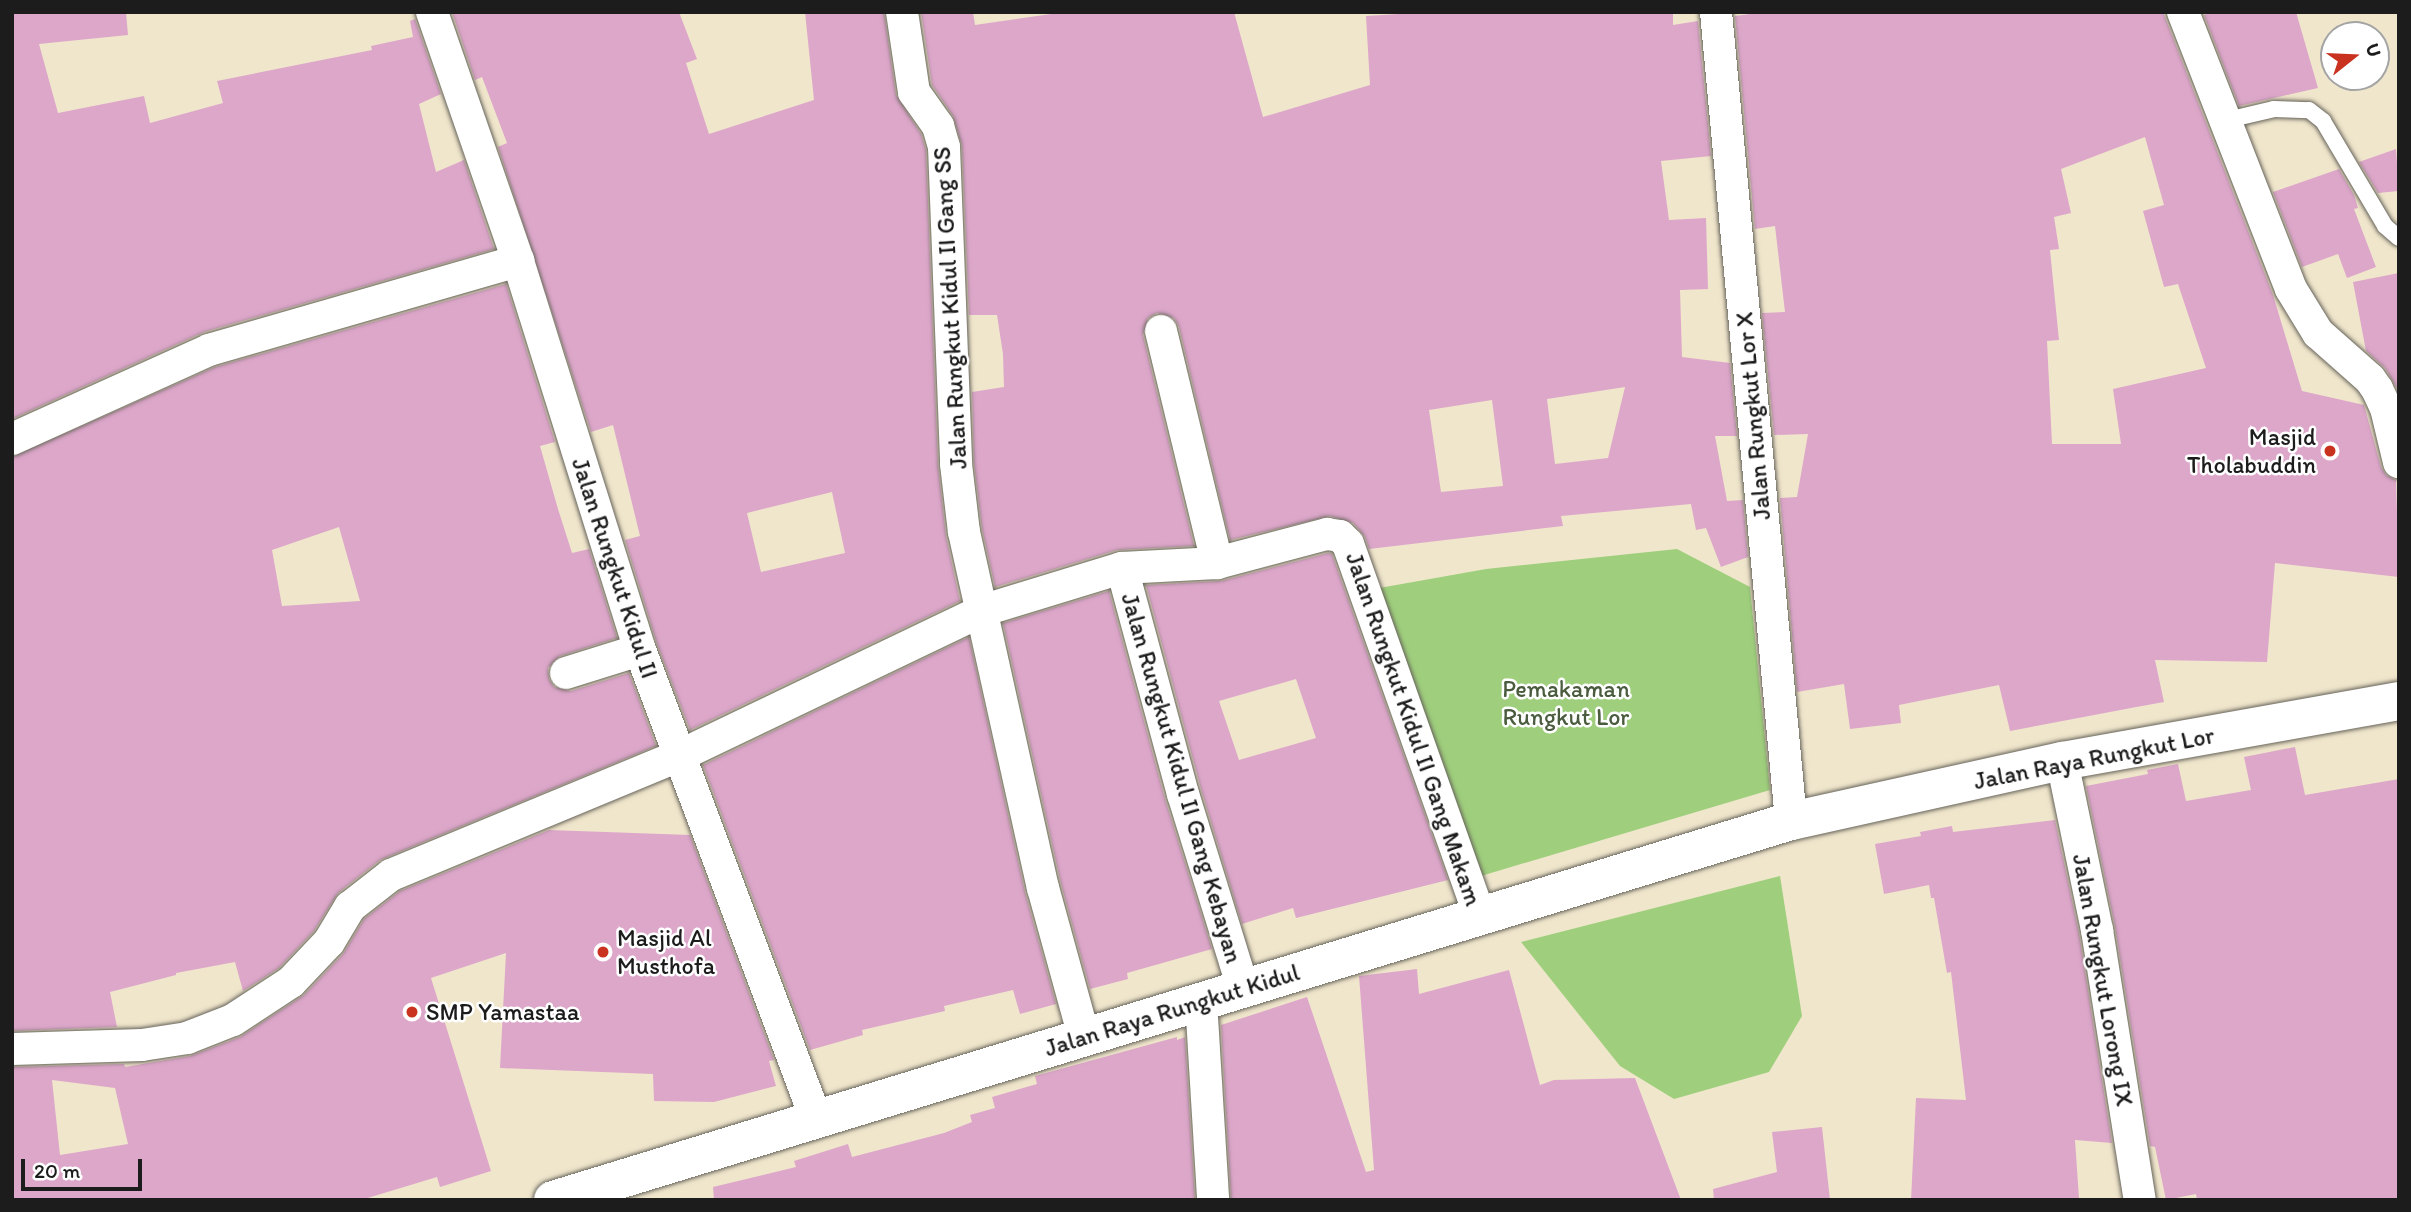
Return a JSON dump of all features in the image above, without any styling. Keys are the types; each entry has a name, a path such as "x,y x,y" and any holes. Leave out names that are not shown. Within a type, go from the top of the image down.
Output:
{"main road":[{"name":"Jalan Raya Rungkut Lor","path":"1791,821 2062,761 2399,701"},
{"name":"Jalan Raya Rungkut Kidul","path":"553,1200 1791,821"}],"street":[{"name":"Jalan Rungkut Kidul II","path":"432,12 518,261 640,650 816,1118"},
{"name":"Jalan Rungkut Kidul II Gang SS","path":"902,12 914,92 938,127 944,147 956,464 964,532 1043,887 1084,1037"},
{"name":"Jalan Rungkut Lor X","path":"1716,12 1791,821"},
{"path":"2183,12 2223,121 2301,309 2318,333 2377,389 2386,408 2399,462"},
{"path":"12,439 209,350 518,261"},
{"path":"1161,331 1217,563"},
{"name":"Jalan Rungkut Kidul II Gang Makam","path":"981,611 1122,568 1217,563 1327,534 1340,536 1348,544 1480,916"},
{"name":"Jalan Rungkut Kidul II Gang Kebayan","path":"1122,568 1182,794 1243,988"},
{"path":"12,1049 142,1045 187,1038 233,1020 291,982 329,942 350,907 391,875 679,756 981,611"},
{"path":"566,673 640,650"},
{"name":"Jalan Rungkut Lorong IX","path":"2062,761 2097,930 2140,1200"},
{"path":"1201,1001 1213,1200"}],"lane":[{"path":"2223,121 2274,109 2309,110 2323,121 2385,226 2399,238"}],"green space":[{"name":"Pemakaman Rungkut Lor","path":"1677,549 1750,587 1770,790 1481,876 1368,590 1486,569"},
{"path":"1780,876 1802,1016 1769,1072 1674,1099 1620,1066 1521,942"}],"building":[{"path":"12,12 126,12 128,35 39,44 58,113 144,96 150,123 223,103 217,81 372,50 371,46 413,37 410,21 415,19 441,94 419,104 436,172 464,160 494,249 204,332 12,419"},
{"path":"452,12 679,12 697,59 686,63 709,134 814,100 805,12 884,12 896,95 921,134 926,150 938,465 946,536 960,601 690,730 657,644 625,540 640,536 613,425 591,432 498,147 507,143 482,77 475,80","holes":["832,492 845,553 761,572 747,513"]},
{"path":"921,12 973,12 975,25 1065,12 1234,12 1263,117 1370,85 1366,16 1432,12 1673,12 1673,25 1698,21 1711,156 1661,161 1669,220 1706,218 1708,289 1680,290 1682,357 1730,363 1737,436 1715,436 1727,501 1743,500 1748,557 1721,567 1706,528 1696,530 1691,504 1561,516 1563,526 1369,549 1365,537 1353,523 1330,516 1230,540 1179,327 1174,318 1157,313 1148,318 1143,335 1194,546 1117,550 995,587 982,529 974,463 972,392 1004,387 1003,354 997,315 969,315 962,146 953,116 932,85","holes":["1625,387 1608,458 1555,464 1547,399","1492,400 1503,486 1441,492 1429,410"]},
{"path":"1765,12 2163,12 2273,295 2302,391 2364,405 2381,467 2386,475 2396,480 2399,577 2275,563 2267,662 2155,660 2164,702 2010,731 1999,685 1899,705 1901,723 1850,729 1844,684 1797,692 1780,498 1797,497 1808,434 1774,435 1762,313 1785,312 1775,226 1755,229 1735,16","holes":["2145,137 2164,205 2143,211 2164,287 2178,284 2206,368 2113,389 2121,444 2052,444 2047,341 2059,340 2050,250 2059,249 2054,217 2071,213 2061,169"]},
{"path":"2213,12 2296,12 2318,88 2239,106 2204,15"},
{"path":"2396,149 2399,191 2378,193 2359,162"},
{"path":"2339,169 2354,195 2358,208 2354,209 2376,267 2347,278 2338,254 2302,267 2273,192"},
{"path":"2399,273 2399,392 2385,368 2366,351 2353,282"},
{"path":"506,284 555,442 540,446 558,509 572,553 589,549 617,638 560,656 548,668 549,679 554,687 571,691 629,673 656,746 380,860 338,893 314,931 279,968 243,991 235,962 176,973 110,992 117,1027 12,1031 12,457 215,367","holes":["339,527 360,601 282,606 272,550"]},
{"path":"1332,554 1448,880 1296,918 1293,908 1242,924 1201,789 1146,585 1221,581","holes":["1296,679 1316,738 1239,760 1219,701"]},
{"path":"1109,591 1165,799 1212,949 1127,973 1128,979 1090,989 1061,884 1003,623"},
{"path":"969,637 1025,892 1056,1004 1020,1014 1013,990 944,1006 945,1011 862,1030 863,1035 810,1050 703,765"},
{"path":"2295,747 2305,795 2399,779 2399,1200 2197,1200 2196,1194 2166,1200 2155,1147 2150,1146 2115,927 2086,786 2148,774 2147,770 2178,764 2186,801 2251,790 2244,757"},
{"path":"2055,820 2079,933 2112,1143 2075,1140 2079,1198 1911,1200 1916,1098 1966,1100 1951,972 1947,973 1934,898 1931,898 1929,885 1884,894 1875,844 1921,836 1920,832 1952,826 1953,832"},
{"path":"549,830 690,835 774,1060 769,1061 776,1086 714,1102 654,1101 653,1074 500,1068 506,953 431,978 491,1171 440,1187 437,1177 361,1200 12,1200 12,1067 124,1064 125,1067 190,1056 240,1037 304,995 343,954 364,919 400,891","holes":["52,1080 115,1088 128,1144 60,1155"]},
{"path":"1417,969 1419,994 1509,970 1540,1085 1554,1080 1635,1078 1681,1200 1231,1200 1221,1025 1307,997 1366,1172 1374,1170 1359,976"},
{"path":"1177,1037 1177,1040 1185,1037 1195,1200 714,1200 713,1187 796,1167 794,1161 848,1144 852,1157 944,1133 972,1122 970,1115 995,1108 992,1097 1037,1084 1035,1076"},
{"path":"1822,1127 1830,1200 1714,1200 1713,1189 1777,1172 1772,1132"}],"place":[{"name":"Masjid Tholabuddin","path":"2330,451"},
{"name":"Masjid Al Musthofa","path":"603,952"},
{"name":"SMP Yamastaa","path":"412,1012"}]}
